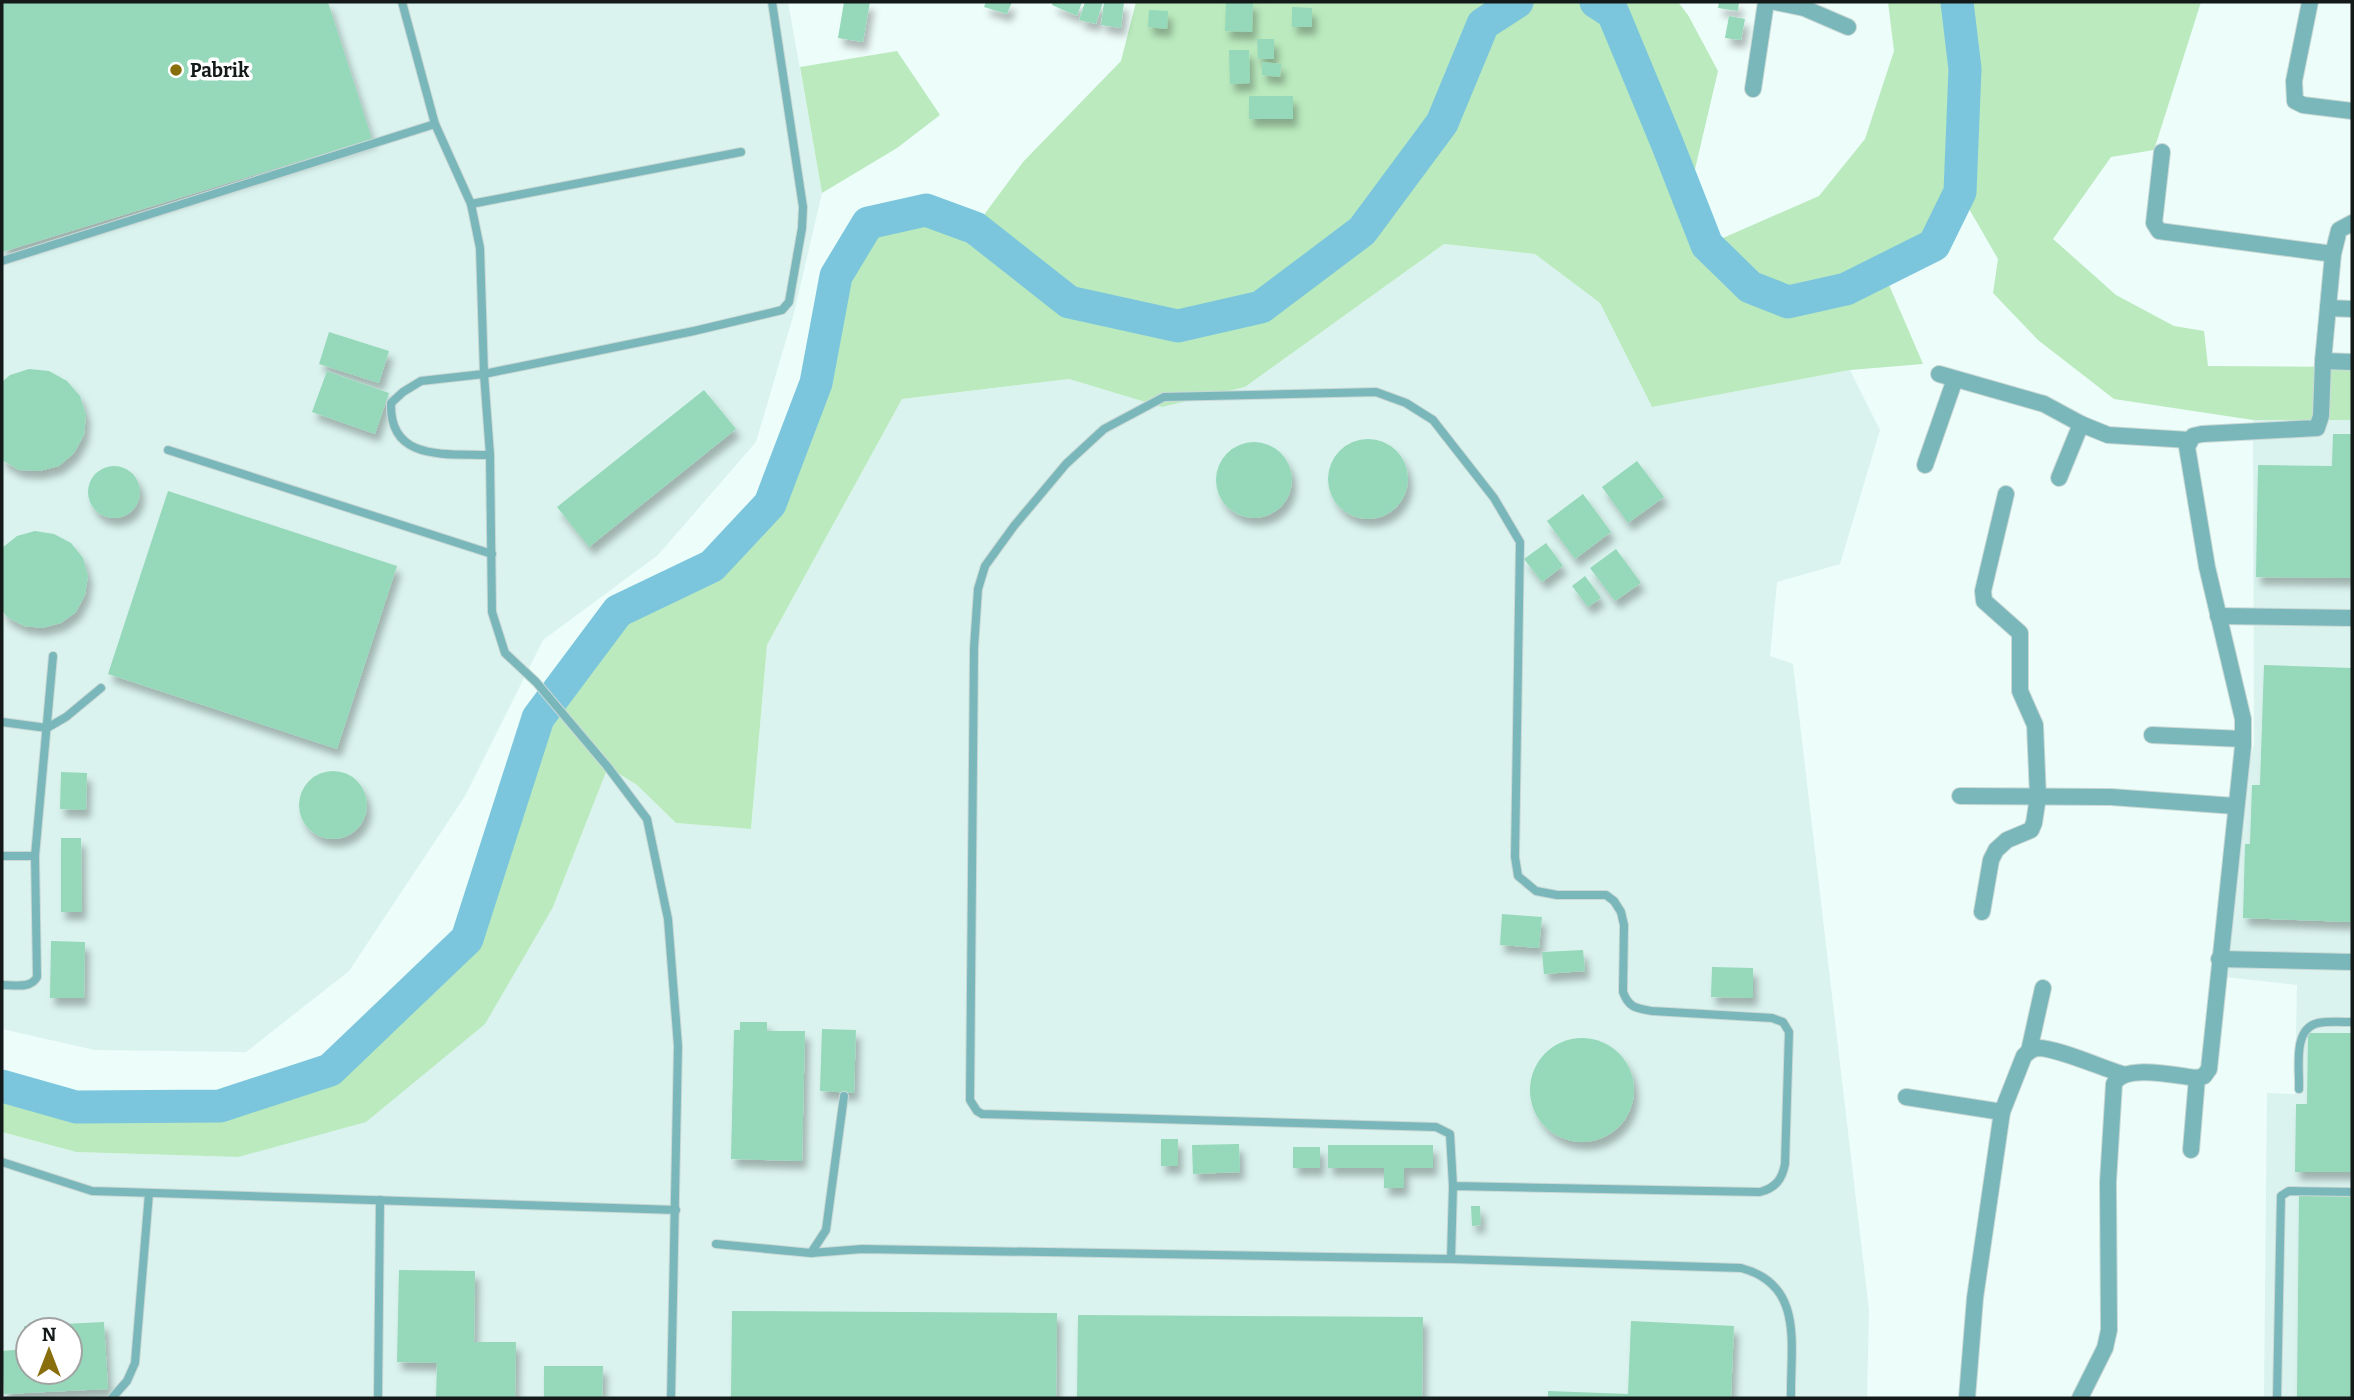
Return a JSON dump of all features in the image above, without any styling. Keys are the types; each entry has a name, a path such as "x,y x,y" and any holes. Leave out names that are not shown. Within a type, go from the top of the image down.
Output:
{"street":[{"path":"1753,89 1766,2"},
{"path":"1775,2 1804,8 1848,27"},
{"path":"2310,2 2294,81 2295,101 2303,105 2352,111"},
{"path":"2162,152 2154,223 2159,231 2333,254"},
{"path":"1967,1398 1975,1298 2002,1111 2024,1056 2038,1048 2051,1050 2122,1074 2138,1072 2197,1077 2204,1076 2209,1069 2243,719 2207,567 2187,455 2189,440 2202,434 2317,428 2321,416 2333,254 2339,230 2352,223"},
{"path":"2328,308 2352,309"},
{"path":"2323,365 2352,362"},
{"path":"1925,465 1947,376 2044,404 2098,432 2115,436 2189,440"},
{"path":"2059,478 2081,424"},
{"path":"1982,912 1991,860 2007,839 2031,830 2038,797 2035,724 2020,682 2020,633 1984,601 1983,591 2006,494"},
{"path":"2218,616 2352,618"},
{"path":"2152,735 2243,739"},
{"path":"1961,796 2111,797 2235,806"},
{"path":"2219,958 2352,962"},
{"path":"2029,1051 2043,988"},
{"path":"2080,1398 2105,1348 2109,1330 2109,1171 2114,1084 2122,1074"},
{"path":"2191,1150 2197,1077"},
{"path":"1906,1097 2002,1111"}],"lane":[{"path":"490,455 421,452 398,436 391,417 391,402 421,381 484,374 735,323 782,310 789,302 803,207 772,2"},
{"path":"404,3 435,124 471,204 480,248 490,455 492,612 505,653 536,682 647,818 668,919 678,1046 671,1398"},
{"path":"2,261 435,124"},
{"path":"471,204 741,152"},
{"path":"1451,1259 1453,1186 1450,1134 1436,1127 982,1114 970,1100 974,648 978,590 985,566 1006,536 1066,464 1104,429 1164,397 1376,392 1406,403 1433,420 1494,498 1520,542 1516,844 1518,876 1536,891 1557,895 1606,895 1614,901 1621,912 1624,925 1623,992 1626,1002 1634,1007 1652,1011 1772,1018 1783,1023 1789,1032 1785,1164 1783,1175 1770,1190 1760,1192 1453,1186"},
{"path":"168,450 492,554"},
{"path":"2,985 29,985 34,983 37,977 35,856 53,656"},
{"path":"2,722 47,728 66,717 101,688"},
{"path":"2,856 35,856"},
{"path":"2299,1089 2301,1035 2308,1027 2319,1023 2352,1022"},
{"path":"811,1253 825,1230 844,1096"},
{"path":"2,1162 92,1191 676,1210"},
{"path":"2277,1398 2281,1196 2289,1191 2352,1192"},
{"path":"112,1398 127,1381 135,1363 149,1193"},
{"path":"378,1398 380,1200"},
{"path":"716,1244 811,1253 862,1249 1451,1259 1741,1268 1755,1272 1777,1287 1788,1306 1791,1398"}],"shaded area":[{"path":"2,2 788,2 822,193 794,313 756,442 658,555 543,640 465,796 349,971 246,1052 95,1050 2,1029"},
{"path":"1444,244 1535,254 1600,303 1652,407 1850,370 1880,430 1840,564 1777,582 1770,656 1793,664 1869,1310 1867,1398 2,1398 2,1132 76,1152 238,1157 553,907 608,767 637,785 676,823 751,829 767,645 902,399 1069,379 1162,407 1245,387"},
{"path":"2253,420 2352,420 2352,1398 2264,1398 2267,1093 2295,1094 2297,985 2226,977 2245,780 2254,744"}],"green space":[{"path":"1136,2 1678,2 1688,15 1718,71 1688,199 1707,245 1819,196 1865,139 1894,51 1888,2 2201,2 2154,150 2111,157 2053,239 2116,295 2174,326 2204,331 2208,366 2352,367 2352,420 2253,420 2114,399 2038,340 1993,293 1998,259 1960,193 1934,245 1883,271 1923,364 1850,370 1652,407 1600,303 1535,254 1444,244 1245,387 1162,407 1069,379 902,399 767,645 751,829 676,823 637,785 608,767 553,907 485,1024 366,1122 238,1157 76,1152 2,1132 2,1086 76,1107 220,1106 330,1070 467,939 538,718 618,611 712,566 770,504 816,383 836,276 868,223 926,210 975,227 1023,162 1121,61"},
{"path":"897,51 940,115 897,148 822,193 800,67"}],"building":[{"name":"Pabrik","path":"2,2 328,2 372,139 2,252"},
{"path":"844,2 870,2 863,42 838,38"},
{"path":"986,2 1012,2 1007,14 984,7"},
{"path":"1053,2 1082,2 1077,16 1052,5"},
{"path":"1085,2 1103,2 1096,24 1079,20"},
{"path":"1104,2 1124,2 1121,28 1101,25"},
{"path":"1226,2 1253,2 1252,32 1225,31"},
{"path":"1719,2 1739,2 1738,11 1718,8"},
{"path":"1292,7 1312,8 1312,27 1292,27"},
{"path":"1149,10 1168,11 1167,29 1148,27"},
{"path":"1729,16 1745,19 1741,40 1725,38"},
{"path":"1257,39 1274,39 1274,59 1258,59"},
{"path":"1229,50 1249,50 1250,83 1230,84"},
{"path":"1262,62 1281,64 1280,77 1262,75"},
{"path":"1249,96 1293,96 1293,119 1249,119"},
{"path":"329,332 389,351 379,383 319,364"},
{"path":"29,369 49,371 67,381 80,396 86,415 84,435 74,453 59,466 39,471 19,470 2,460 2,382 10,375"},
{"path":"327,371 389,393 375,434 312,412"},
{"path":"704,390 736,429 589,547 557,507"},
{"path":"2333,434 2352,434 2352,578 2256,577 2258,465 2332,466"},
{"path":"1368,439 1383,442 1396,451 1405,464 1408,479 1405,494 1396,507 1383,516 1368,519 1353,516 1340,507 1331,494 1328,479 1331,464 1340,451 1353,442"},
{"path":"1254,442 1269,445 1281,453 1289,465 1292,480 1289,495 1281,507 1269,515 1254,518 1239,515 1227,507 1219,495 1216,480 1219,465 1227,453 1239,445"},
{"path":"1637,461 1664,497 1628,523 1602,487"},
{"path":"114,466 124,468 132,474 138,482 138,502 132,510 124,516 114,518 104,516 96,510 90,502 88,492 90,482 96,474 104,468"},
{"path":"168,491 397,566 337,749 108,674"},
{"path":"1583,494 1611,532 1575,559 1547,521"},
{"path":"35,531 54,534 71,543 83,558 88,576 85,595 76,612 61,623 42,628 24,626 7,617 2,610 2,548 17,536"},
{"path":"1546,543 1563,566 1542,582 1524,559"},
{"path":"1616,549 1641,583 1615,601 1590,568"},
{"path":"1585,576 1601,598 1588,607 1572,586"},
{"path":"2264,665 2352,668 2351,922 2243,918 2245,844 2250,844 2252,785 2260,785"},
{"path":"333,771 346,774 357,781 364,792 367,805 364,818 357,829 346,836 333,839 320,836 309,829 302,818 299,805 302,792 309,781 320,774"},
{"path":"61,772 87,773 86,810 60,809"},
{"path":"61,838 81,838 82,912 61,912"},
{"path":"1502,914 1542,917 1539,948 1500,945"},
{"path":"51,941 85,942 84,998 50,998"},
{"path":"1583,950 1585,971 1544,974 1542,952"},
{"path":"1712,967 1753,968 1753,998 1711,997"},
{"path":"740,1022 767,1022 767,1031 805,1031 802,1161 731,1159 734,1030 740,1030"},
{"path":"822,1029 856,1030 854,1093 820,1091"},
{"path":"2308,1033 2352,1033 2352,1172 2295,1172 2296,1104 2307,1104"},
{"path":"1582,1038 1602,1042 1619,1053 1630,1070 1634,1090 1630,1110 1619,1127 1602,1138 1582,1142 1562,1138 1545,1127 1534,1110 1530,1090 1534,1070 1545,1053 1562,1042"},
{"path":"1161,1139 1178,1139 1178,1166 1161,1166"},
{"path":"1239,1144 1240,1172 1193,1174 1192,1145"},
{"path":"1328,1145 1433,1145 1433,1168 1404,1168 1404,1188 1384,1188 1384,1168 1328,1168"},
{"path":"1293,1147 1320,1147 1320,1168 1293,1168"},
{"path":"2299,1193 2352,1193 2352,1398 2297,1398"},
{"path":"1471,1206 1480,1206 1481,1225 1472,1226"},
{"path":"399,1270 475,1271 474,1342 516,1342 515,1398 436,1398 437,1363 397,1362"},
{"path":"732,1311 1057,1313 1056,1398 731,1398"},
{"path":"1078,1315 1423,1317 1422,1398 1077,1398"},
{"path":"1631,1321 1734,1326 1731,1398 1548,1398 1548,1391 1628,1394"},
{"path":"104,1322 108,1389 4,1394 2,1351 14,1350 14,1386 84,1386 84,1323"},
{"path":"544,1366 603,1366 602,1398 544,1398"}],"waterway":[{"path":"2,1086 76,1107 220,1106 330,1070 467,939 538,718 618,611 712,566 770,504 816,383 836,276 868,223 926,210 975,228 1069,302 1178,326 1261,307 1362,231 1442,123 1483,24 1517,2"},
{"path":"1596,2 1613,13 1707,245 1750,287 1788,302 1846,289 1934,245 1960,192 1965,69 1957,2"}],"place":[{"name":"Pabrik","path":"176,70"}]}
